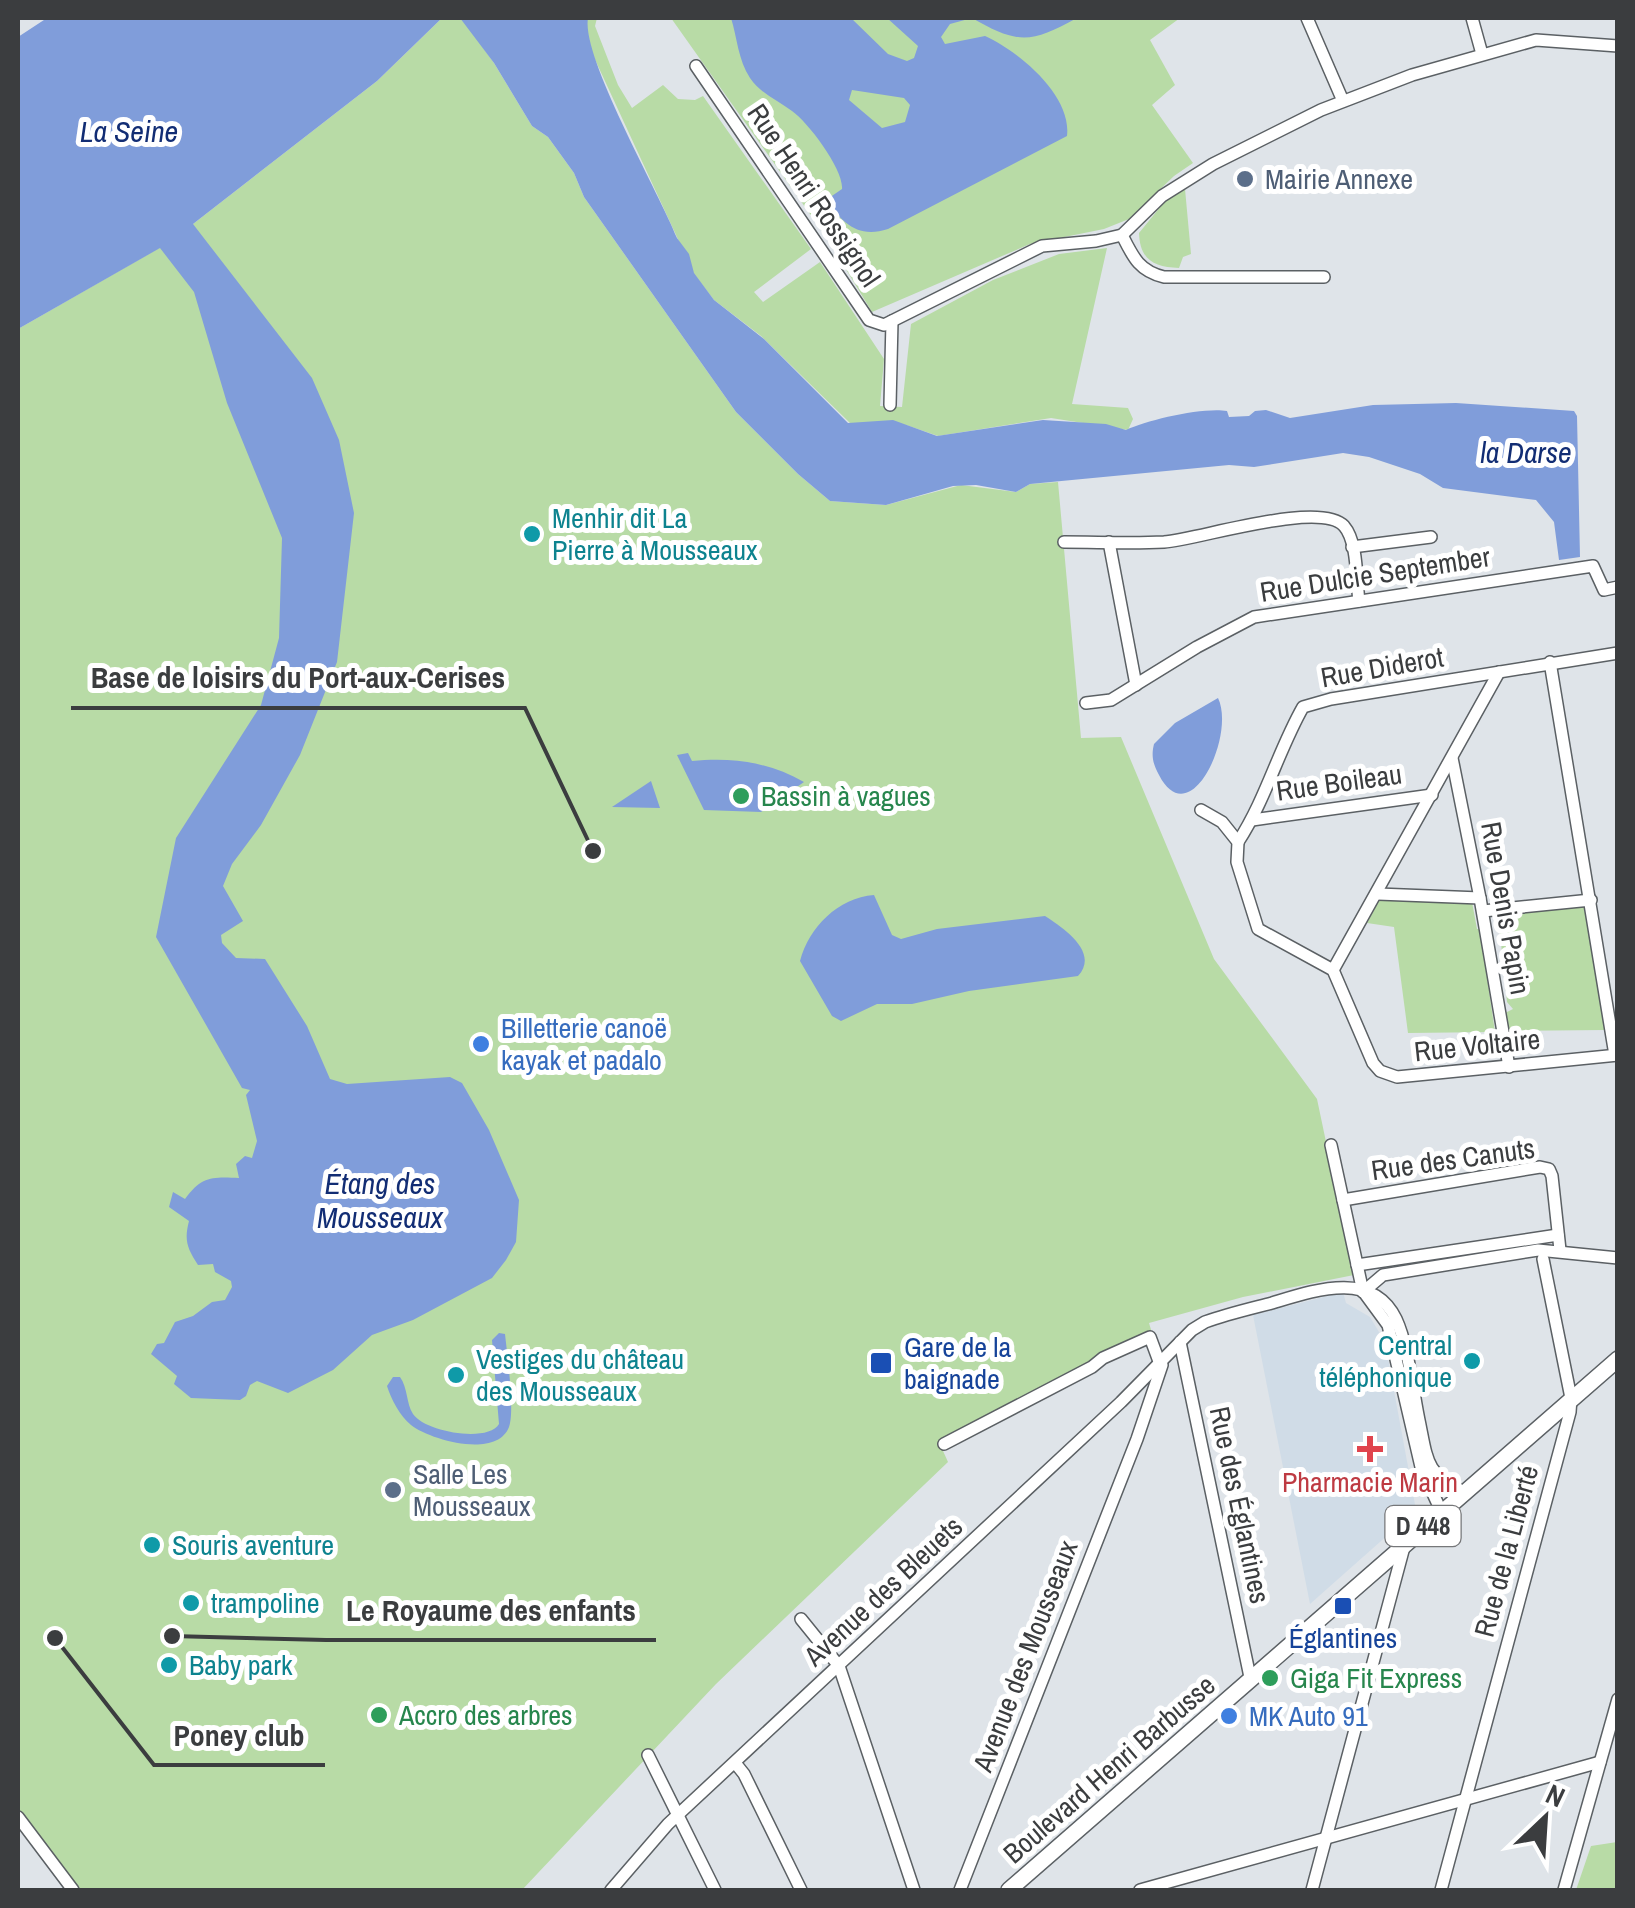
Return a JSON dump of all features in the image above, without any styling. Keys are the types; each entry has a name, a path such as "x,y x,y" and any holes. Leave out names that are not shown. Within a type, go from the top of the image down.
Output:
{"main road":[{"name":"D 448","path":"1246,1681 1613,1360"},
{"name":"Boulevard Henri Barbusse","path":"1009,1890 1246,1681"}],"street":[{"path":"1307,18 1344,102"},
{"path":"1472,18 1482,54"},
{"path":"890,405 892,321 1042,246 1122,235 1162,196 1212,164 1412,75 1536,40 1618,46"},
{"name":"Rue Henri Rossignol","path":"696,66 869,320 884,325 892,321"},
{"path":"1122,235 1136,264 1148,273 1164,277 1324,276"},
{"path":"1064,542 1170,542 1329,516 1345,527 1359,601"},
{"path":"1352,548 1431,538"},
{"path":"1110,542 1136,685"},
{"name":"Rue Dulcie September","path":"1086,703 1111,700 1196,647 1254,617 1593,566 1604,590 1618,587"},
{"name":"Rue Diderot","path":"1238,842 1258,811 1282,746 1303,708 1330,699 1618,653"},
{"path":"1550,662 1616,1055"},
{"path":"1201,810 1222,822 1238,842 1237,862 1258,929 1334,970 1498,672"},
{"name":"Rue Denis Papin","path":"1452,758 1482,904 1508,1067"},
{"name":"Rue Boileau","path":"1252,820 1432,794"},
{"path":"1378,894 1482,904 1591,900"},
{"name":"Rue Voltaire","path":"1334,970 1373,1063 1380,1071 1397,1078 1616,1055"},
{"name":"Rue des Canuts","path":"1330,1146 1363,1292"},
{"name":"Rue des Canuts","path":"1342,1200 1540,1167 1549,1169 1560,1250"},
{"path":"1357,1265 1558,1234"},
{"path":"1363,1292 1383,1274 1538,1250 1618,1258"},
{"path":"1543,1259 1571,1398"},
{"path":"944,1444 1103,1358 1150,1337 1162,1362 1205,1322 1322,1288 1343,1286 1383,1302 1396,1320 1428,1464 1444,1483 1462,1491"},
{"path":"1363,1292 1388,1325 1421,1468 1440,1511"},
{"name":"Rue des Églantines","path":"1180,1342 1246,1681"},
{"name":"Avenue des Bleuets","path":"611,1890 678,1816 1162,1362"},
{"name":"Avenue des Mousseaux","path":"960,1890 1136,1439 1162,1362"},
{"name":"Rue de la Liberté","path":"1440,1890 1571,1398"},
{"path":"1312,1890 1405,1542"},
{"path":"801,1618 839,1666 914,1890"},
{"path":"1564,1890 1618,1698"},
{"path":"648,1754 714,1890"},
{"path":"1140,1890 1600,1762"},
{"path":"736,1764 801,1890"},
{"path":"18,1817 73,1890"}],"shaded area":[{"path":"1343,1292 1346,1303 1370,1317 1385,1342 1416,1510 1310,1604 1253,1315"}],"green space":[{"path":"442,18 462,18 532,126 548,137 574,173 584,197 736,412 830,501 886,505 961,485 1016,492 1030,484 1058,482 1081,738 1121,737 1214,959 1317,1099 1354,1275 1243,1297 1149,1323 1152,1333 1094,1359 939,1442 948,1462 716,1684 522,1890 68,1890 18,1816 18,329 159,248 193,224 377,81"},
{"path":"597,18 595,26 618,85 632,108 663,85 678,99 695,100 703,96 811,249 754,292 763,302 820,262 884,359 880,406 902,407 911,324 993,280 1059,254 1107,248 1072,404 1128,408 1133,419 1128,430 1051,418 938,436 906,425 850,423 761,336 714,300 694,274 592,53 585,19"},
{"path":"671,18 1180,18 1150,40 1175,85 1152,105 1193,163 1129,219 1104,229 1030,244 872,312 827,238"},
{"path":"1185,189 1191,254 1183,257 1179,268 1156,264 1142,250 1139,233 1166,200"},
{"path":"1380,899 1472,902 1480,929 1495,1032 1408,1033 1394,927 1367,923"},
{"path":"1583,903 1602,994 1605,1030 1508,1031 1505,1013 1513,1009 1507,1002 1498,913"},
{"path":"1617,1842 1617,1890 1576,1890 1591,1846"}],"water":[{"name":"Étang des Mousseaux","path":"47,18 442,18 377,81 193,224 312,378 339,440 354,513 337,662 300,755 261,825 232,864 223,886 243,921 221,935 222,943 236,958 265,959 307,1026 330,1079 347,1084 450,1077 462,1083 489,1130 519,1200 516,1242 492,1278 413,1320 372,1335 333,1370 288,1393 257,1381 240,1400 191,1398 174,1384 177,1376 151,1354 157,1344 164,1343 175,1322 193,1316 212,1302 225,1300 232,1287 231,1281 215,1272 213,1264 198,1265 194,1259 187,1239 189,1221 169,1207 173,1192 185,1199 208,1180 239,1178 236,1164 245,1156 252,1158 257,1141 246,1095 250,1090 242,1088 156,937 176,838 261,705 279,638 282,538 227,403 194,292 160,248 18,329 18,37"},
{"name":"la Darse","path":"460,18 588,18 589,37 608,93 677,238 689,254 694,273 714,300 764,339 848,423 893,420 937,436 1043,420 1106,424 1126,430 1175,415 1217,410 1227,411 1229,417 1266,410 1290,418 1373,405 1456,403 1574,411 1580,557 1559,560 1554,522 1536,500 1443,488 1420,474 1343,453 1254,467 1229,465 1030,484 1016,492 976,485 953,486 886,505 830,501 736,412 584,197 574,173 548,137 532,126 494,63"},
{"path":"731,18 851,18 888,54 907,61 914,58 918,46 887,18 972,18 950,24 941,37 945,44 985,36 1027,63 1061,105 1067,136 888,229 859,230 844,221 826,200 842,189 841,181 815,136 799,117 764,93 750,78","holes":["852,90 904,98 910,105 905,122 882,128 849,100"]},
{"path":"972,18 1077,18 1025,38 1002,33"},
{"path":"1218,698 1221,734 1207,773 1196,787 1184,793 1171,790 1155,767 1154,744 1175,723"},
{"name":"Bassin à vagues","path":"688,753 692,761 750,763 804,782 761,812 704,810 677,755"},
{"path":"651,781 660,808 612,807"},
{"path":"874,895 892,935 901,939 937,929 1045,916 1076,942 1085,958 1084,967 1078,976 969,991 912,1004 877,1004 841,1021 832,1016 800,961 810,937 827,916 849,902"},
{"path":"499,1333 505,1334 511,1396 511,1419 502,1437 463,1444 420,1431 407,1421 387,1386 393,1377 403,1381 413,1414 430,1426 470,1434 493,1430 499,1424 492,1340"}],"place":[{"name":"Mairie Annexe","path":"1245,179"},
{"name":"Menhir dit La Pierre à Mousseaux","path":"532,534"},
{"name":"Bassin à vagues","path":"741,796"},
{"name":"Base de loisirs du Port-aux-Cerises","path":"593,851"},
{"name":"Billetterie canoë kayak et padalo","path":"481,1044"},
{"name":"Central téléphonique","path":"1472,1361"},
{"name":"Gare de la baignade","path":"881,1363"},
{"name":"Vestiges du château des Mousseaux","path":"456,1375"},
{"name":"Pharmacie Marin","path":"1370,1449"},
{"name":"Salle Les Mousseaux","path":"393,1490"},
{"name":"Souris aventure","path":"152,1545"},
{"name":"trampoline","path":"191,1603"},
{"name":"Églantines","path":"1343,1606"},
{"name":"Le Royaume des enfants","path":"172,1636"},
{"name":"Poney club","path":"55,1638"},
{"name":"Baby park","path":"169,1665"},
{"name":"Giga Fit Express","path":"1270,1678"},
{"name":"Accro des arbres","path":"379,1715"},
{"name":"MK Auto 91","path":"1229,1716"}],"water label":[{"name":"La Seine","path":"129,132"}]}
